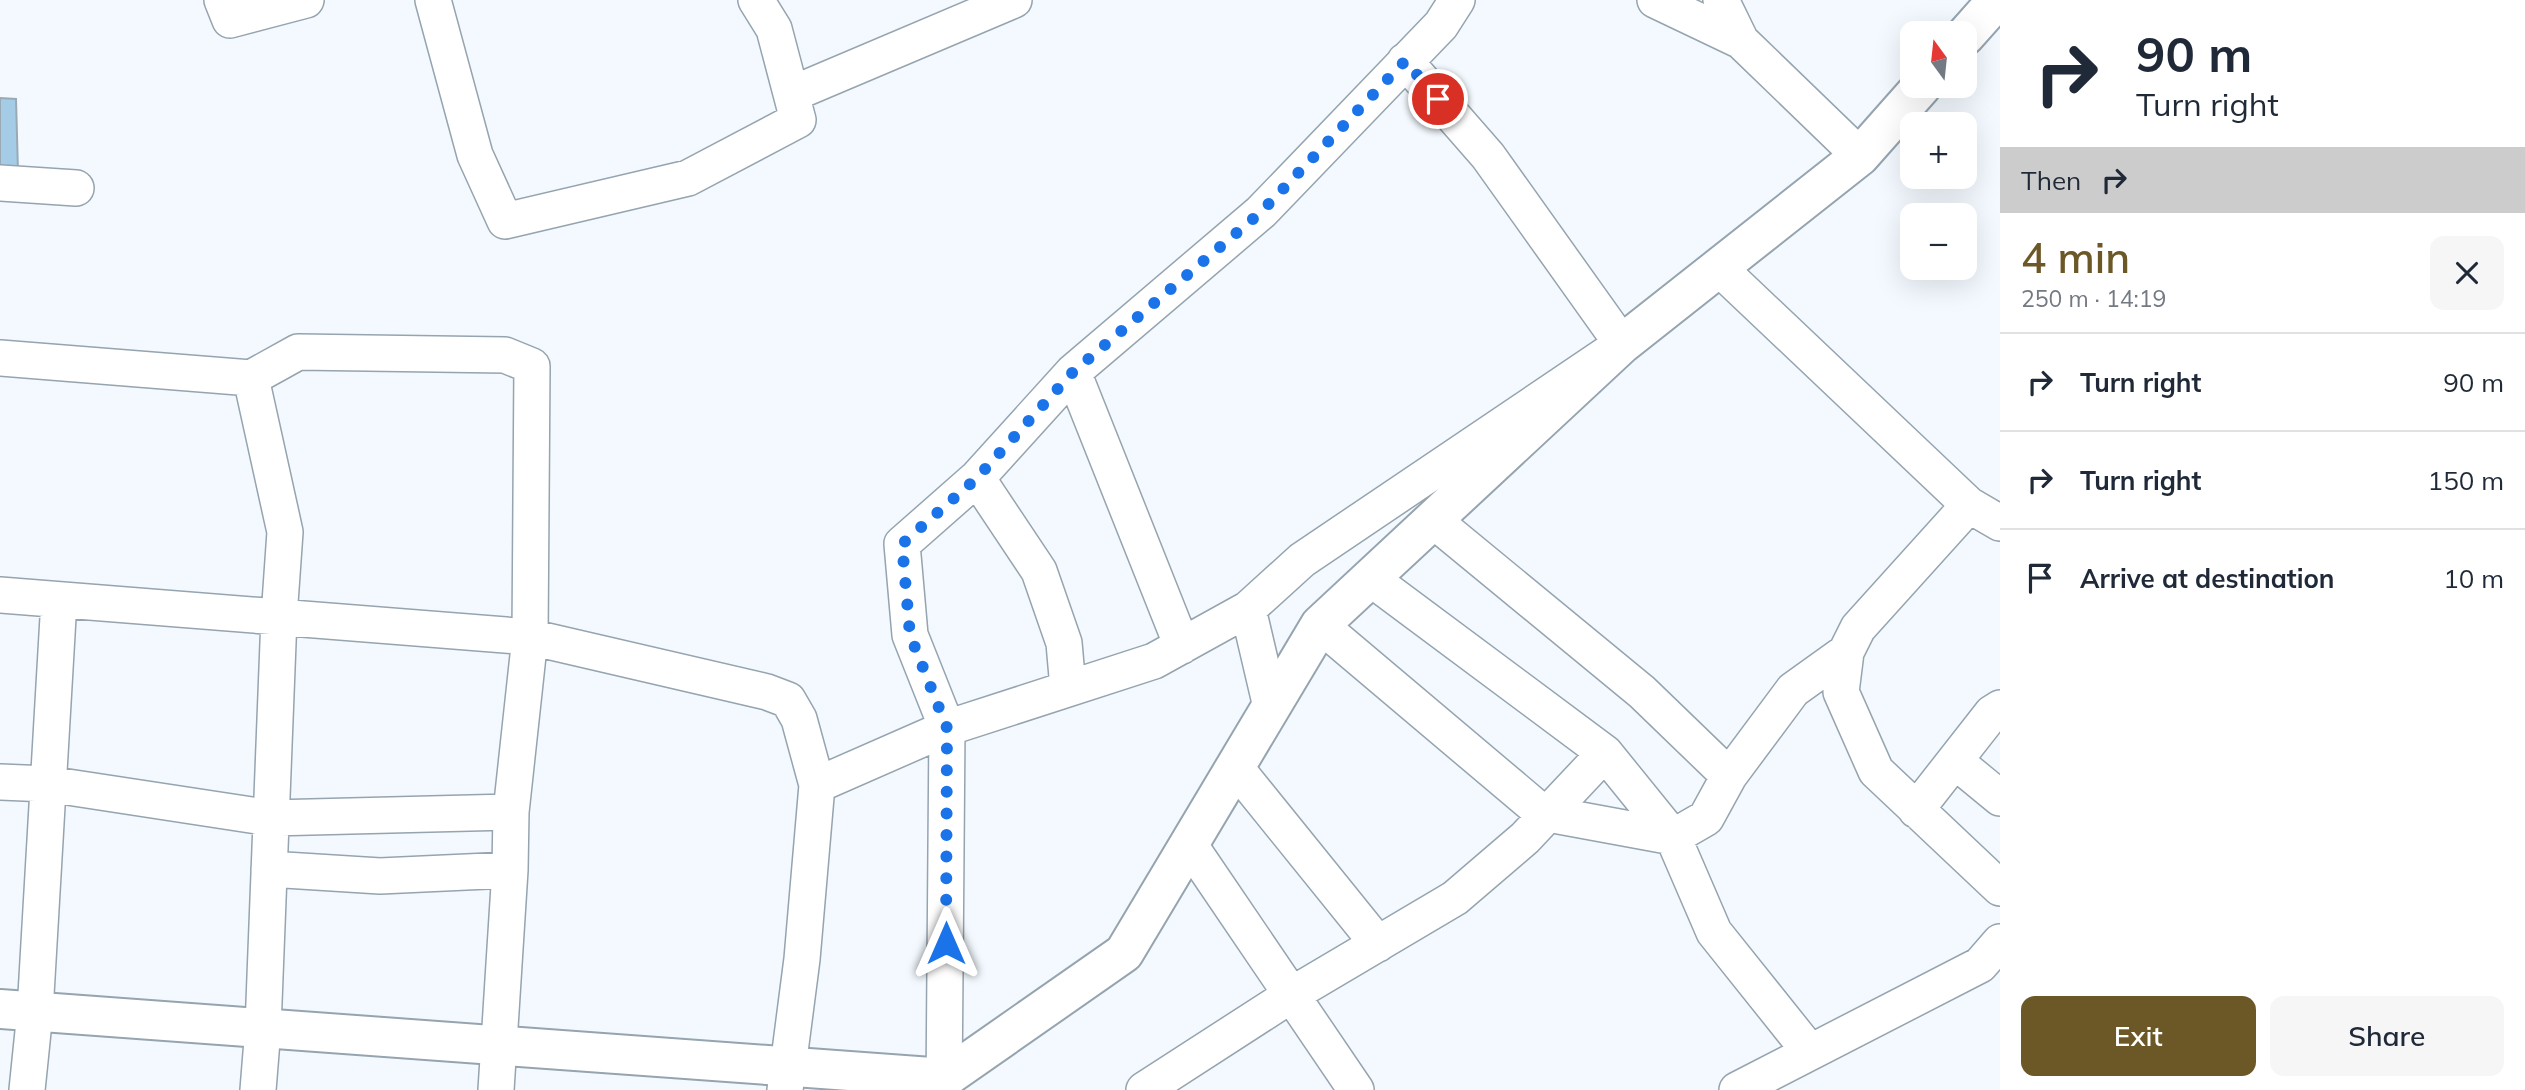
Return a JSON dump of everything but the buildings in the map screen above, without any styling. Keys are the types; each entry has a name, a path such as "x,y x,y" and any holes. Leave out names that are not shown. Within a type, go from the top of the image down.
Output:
{"street":[{"path":"222,0 230,20 306,0"},
{"path":"433,0 475,155 505,221 688,178 799,120 774,29 756,0"},
{"path":"792,94 1014,0"},
{"path":"945,1084 947,728 910,635 902,544 977,478 1073,372 1261,212 1441,25 1457,0"},
{"path":"1655,0 1741,41 1860,156"},
{"path":"1721,0 1741,41"},
{"path":"1978,21 1997,0"},
{"path":"1405,61 1488,156 1622,344"},
{"path":"817,785 947,728 1154,661 1248,609 1302,560 1622,344 1860,156 1911,98"},
{"path":"0,183 76,188"},
{"path":"1719,268 1969,505 2000,523"},
{"path":"17,1011 500,1045 786,1078 945,1084 1124,953 1320,625 1622,344"},
{"path":"0,358 251,378 298,352 505,355 532,366 530,637 511,812 510,870 496,1090"},
{"path":"1073,372 1182,646"},
{"path":"251,378 285,532 258,1090"},
{"path":"977,478 1039,571 1064,643 1068,688"},
{"path":"1969,505 1858,628 1846,652 1840,692 1876,771 2000,888"},
{"path":"1433,520 1642,692 1729,776"},
{"path":"1370,578 1605,752 1672,837 1714,932 1810,1052"},
{"path":"0,595 530,637 766,692 788,700 799,719 817,785 802,959 786,1078"},
{"path":"27,1090 17,1011 48,784 58,600"},
{"path":"1248,609 1271,707"},
{"path":"1320,625 1552,816 1672,837 1706,818 1729,776 1793,690 1846,652"},
{"path":"1916,810 1992,713 2000,708"},
{"path":"1144,1090 1291,995 1455,898 1552,816 1605,752"},
{"path":"1955,761 2000,798"},
{"path":"1235,767 1378,944"},
{"path":"0,782 48,784 271,818 511,812"},
{"path":"1189,844 1356,1090"},
{"path":"269,869 380,876 510,870"},
{"path":"1737,1090 1980,965 2000,942"}],"route":[{"path":"946,943 947,728 910,635 902,544 977,478 1073,372 1261,212 1405,61 1438,99"}]}
